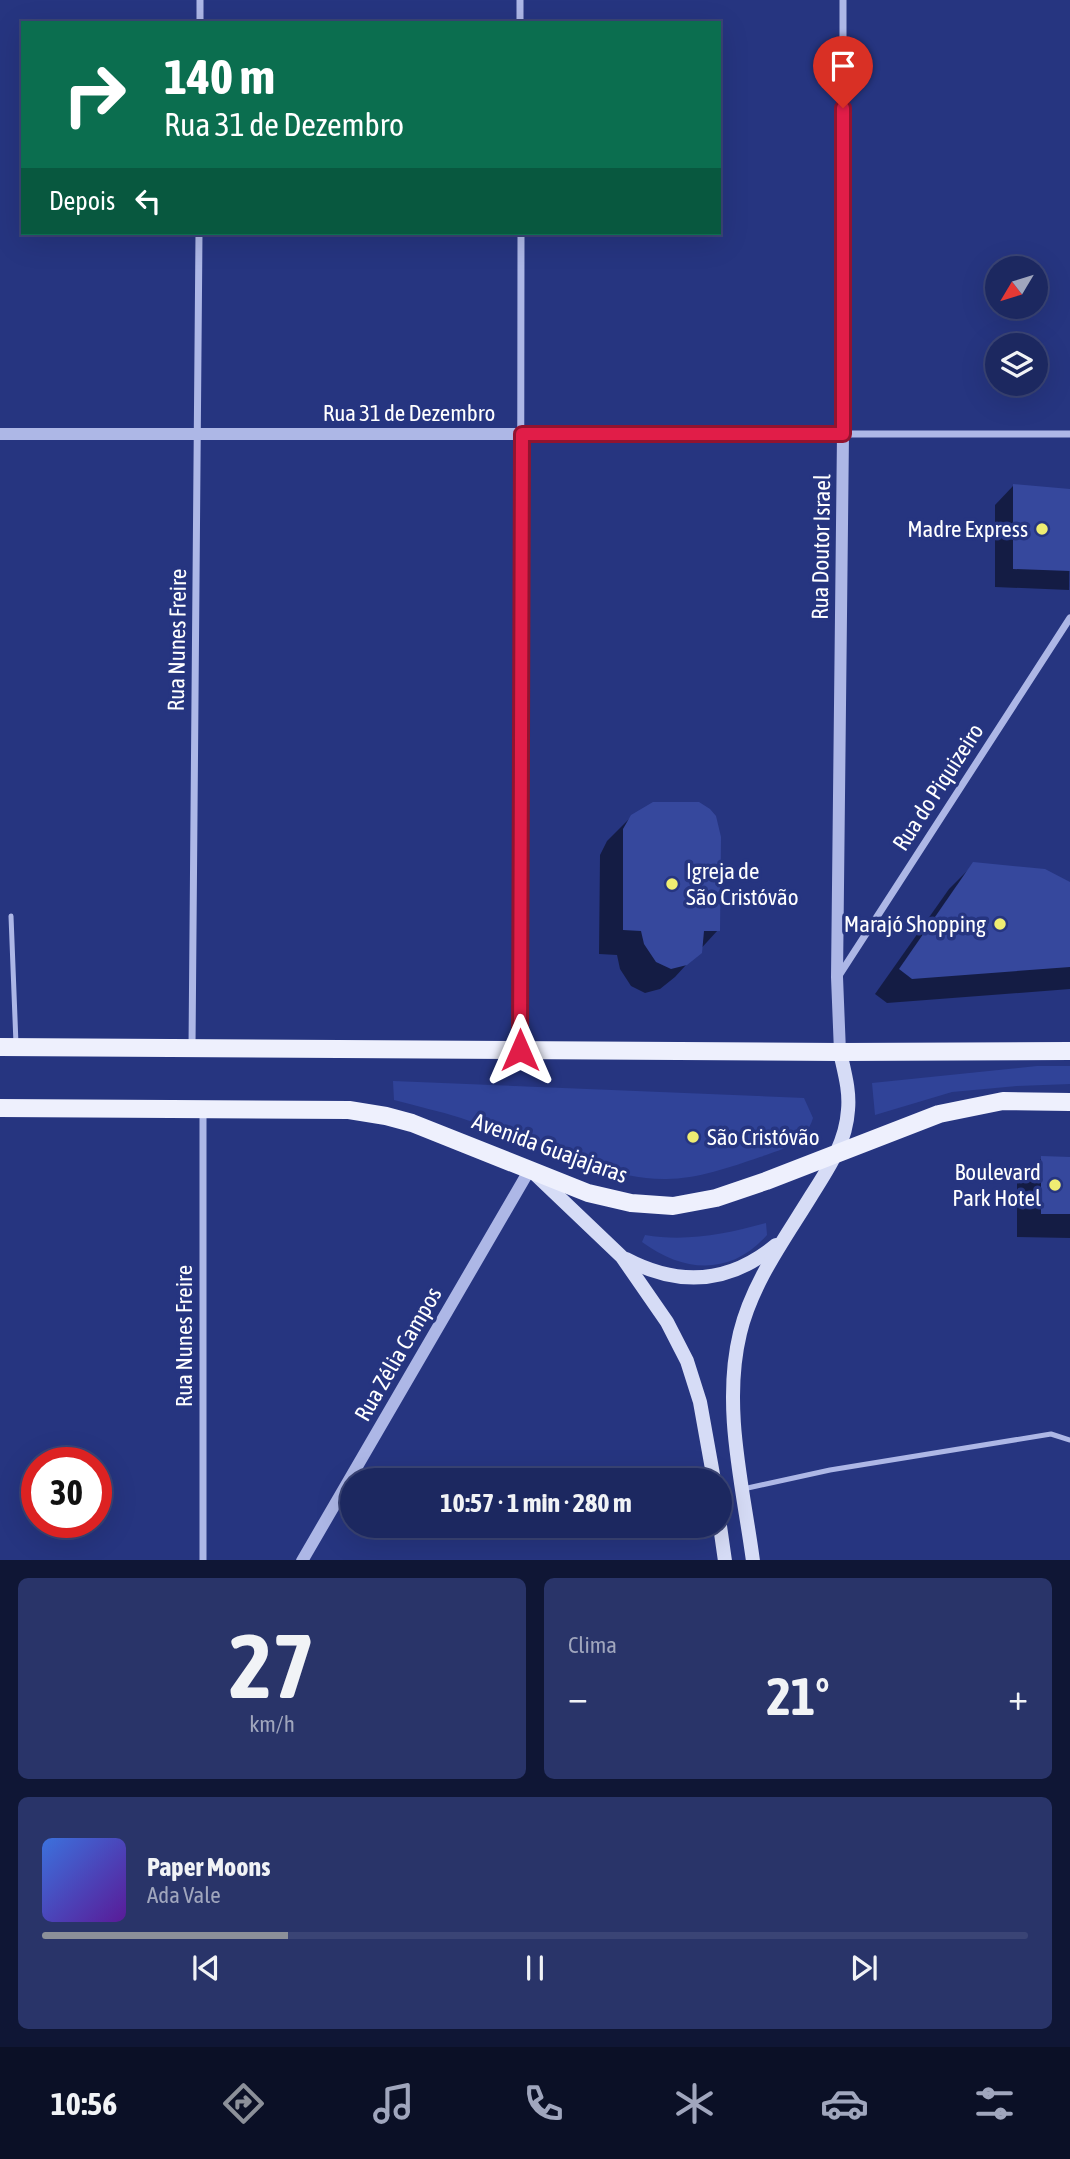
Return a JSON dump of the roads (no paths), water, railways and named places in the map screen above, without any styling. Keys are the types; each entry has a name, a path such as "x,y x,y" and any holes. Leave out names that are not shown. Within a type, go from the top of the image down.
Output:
{"main road":[{"path":"8,1047 1070,1051"},
{"path":"753,1560 732,1410 740,1333 753,1294 837,1155 848,1111 848,1089 840,1052"},
{"name":"Avenida Guajajaras","path":"0,1108 349,1110 412,1123 588,1193 631,1203 673,1206 716,1198 837,1155 939,1114 1003,1101 1070,1102"},
{"path":"530,1169 622,1257 667,1322 687,1361 703,1413 712,1468"},
{"path":"622,1257 666,1275 705,1278 744,1266 786,1236"},
{"path":"722,1538 725,1560"}],"street":[{"path":"200,0 200,21"},
{"path":"520,0 520,21"},
{"name":"Rua Doutor Israel","path":"840,1052 837,977 843,434 843,0"},
{"name":"Rua Nunes Freire","path":"192,1048 199,235"},
{"path":"520,1050 521,235"},
{"name":"Rua 31 de Dezembro","path":"0,434 1070,434"},
{"name":"Rua do Piquizeiro","path":"837,977 1070,618"},
{"name":"Rua Nunes Freire","path":"203,1111 203,1560"},
{"name":"Rua Zélia Campos","path":"302,1560 530,1169"}],"lane":[{"path":"8,1047 11,916"},
{"path":"743,1489 830,1470 1051,1434 1070,1440"}],"place":[{"name":"Madre Express","path":"1042,529"},
{"name":"Igreja de São Cristóvão","path":"672,884"},
{"name":"Marajó Shopping","path":"1000,924"},
{"name":"São Cristóvão","path":"693,1137"},
{"name":"Boulevard Park Hotel","path":"1055,1185"}]}
